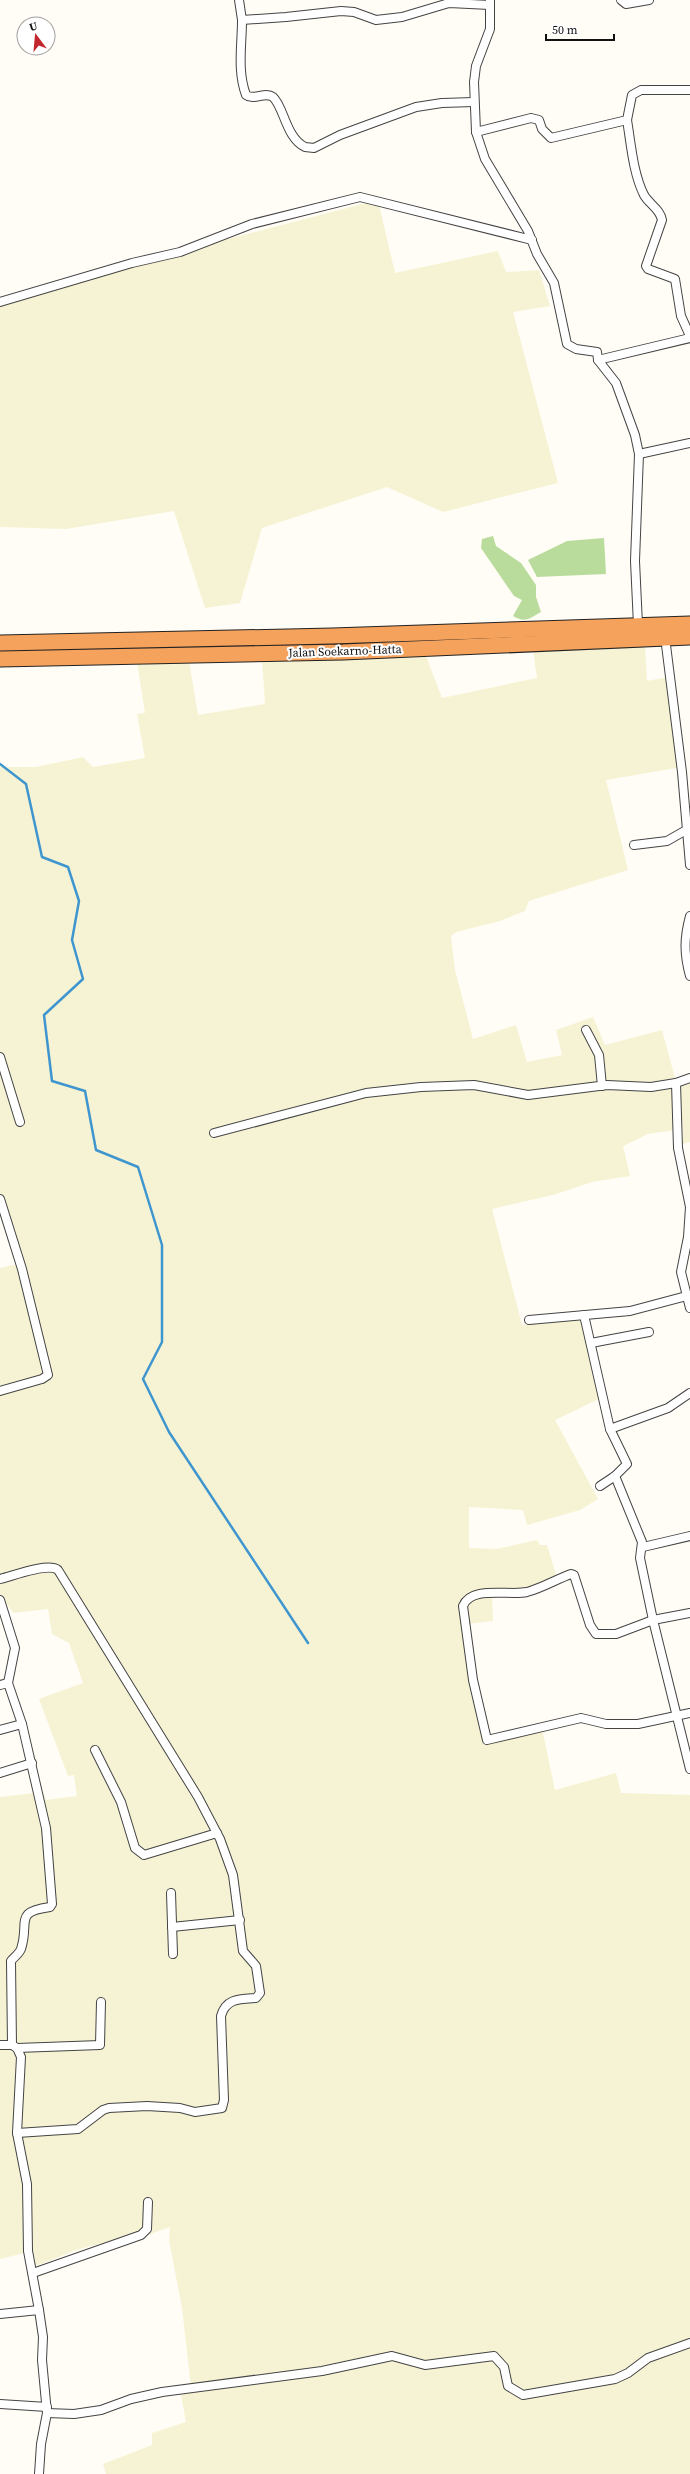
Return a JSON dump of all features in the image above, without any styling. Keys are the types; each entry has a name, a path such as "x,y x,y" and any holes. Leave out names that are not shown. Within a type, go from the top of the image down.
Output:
{"highway":[{"name":"Jalan Soekarno-Hatta","path":"0,643 393,634 690,624"},
{"path":"393,634 393,650"},
{"name":"Jalan Soekarno-Hatta","path":"0,660 393,650 690,637"}],"street":[{"path":"239,0 242,20 240,66 242,85 246,96 251,98 268,95 275,99 286,126 305,147 314,148 340,135 416,107 442,103 474,102"},
{"path":"621,0 626,4 649,0"},
{"path":"242,20 341,11 354,12 376,20 402,17 449,3 490,2 490,29 476,66 474,102 476,132 486,159 532,240 557,290 567,344 576,349 597,352 598,360 616,383 635,435 639,454 635,562 638,625"},
{"path":"598,360 690,337 680,316 675,279 648,270 646,266 662,220 661,214 648,200 642,188 633,158 627,120 632,94 641,90 690,90"},
{"path":"476,132 531,118 539,120 542,129 551,138 627,120"},
{"path":"0,302 132,263 180,252 252,224 360,197 532,240"},
{"path":"639,454 690,443"},
{"path":"665,637 687,785 690,865"},
{"path":"634,845 667,841 688,830"},
{"path":"690,916 685,938 685,955 690,976"},
{"path":"586,1030 599,1055 602,1086"},
{"path":"0,1057 20,1122"},
{"path":"214,1133 366,1093 421,1087 474,1085 528,1095 602,1086 651,1087 676,1084 690,1078"},
{"path":"676,1084 678,1148 690,1207 688,1238 681,1272 690,1308"},
{"path":"0,1199 22,1269 48,1375 42,1379 0,1391"},
{"path":"528,1320 630,1310 688,1296"},
{"path":"584,1315 610,1429 627,1464 615,1476 600,1486"},
{"path":"591,1343 649,1332"},
{"path":"610,1429 668,1408 690,1393"},
{"path":"615,1476 643,1547 640,1558 653,1620 690,1769"},
{"path":"643,1547 690,1536"},
{"path":"0,1579 46,1567 54,1567 58,1570 198,1796 217,1833 233,1875 243,1951 256,1966 260,1993 256,1998 229,2002 224,2006 221,2016 224,2100 222,2108 195,2112 180,2108 147,2106 109,2108 103,2110 78,2130 17,2133"},
{"path":"690,1613 653,1620 616,1634 596,1634 590,1625 574,1576 571,1574 526,1592 470,1597 463,1606 473,1680 485,1738 490,1740 581,1718 606,1724 638,1724 690,1713"},
{"path":"0,1600 15,1648 4,1684 22,1724 32,1763 46,1828 52,1904 50,1907 32,1909 28,1913 21,1951 11,1961 15,2047 21,2057 17,2133 27,2184 27,2244 43,2337 42,2360 47,2410 41,2444 39,2474"},
{"path":"0,1730 22,1724"},
{"path":"96,1750 121,1802 135,1848 139,1853 144,1855 217,1833"},
{"path":"0,1773 32,1763"},
{"path":"171,1893 173,1954"},
{"path":"172,1927 240,1920"},
{"path":"0,2045 15,2047 100,2045 101,2002"},
{"path":"33,2273 141,2235 147,2229 148,2202"},
{"path":"0,2314 39,2310"},
{"path":"0,2404 74,2414 101,2410 131,2399 162,2392 322,2371 392,2356 425,2364 494,2356 504,2367 508,2386 523,2395 615,2379 628,2373 648,2358 690,2343"}],"shaded area":[{"path":"378,200 395,273 498,251 506,272 539,270 550,306 513,312 558,483 443,512 387,487 262,528 240,603 205,608 174,511 66,529 0,527 0,298"},
{"path":"645,647 647,681 668,677 682,767 606,780 628,870 529,901 525,911 500,921 456,932 451,936 455,970 473,1039 516,1025 527,1062 562,1055 556,1030 593,1017 605,1045 662,1030 675,1078 690,1074 690,1142 683,1144 683,1129 648,1134 623,1146 630,1176 592,1182 553,1195 492,1209 522,1325 585,1316 599,1399 555,1420 598,1499 580,1510 527,1525 523,1510 469,1507 469,1548 497,1549 537,1540 540,1545 547,1545 558,1581 536,1589 492,1593 493,1621 468,1624 487,1740 541,1724 555,1790 616,1773 621,1793 690,1795 690,2474 106,2474 103,2464 152,2445 152,2433 186,2422 180,2389 191,2387 182,2308 169,2240 170,2227 142,2237 118,2239 76,2250 36,2266 33,2251 0,2259 0,1797 43,1792 46,1800 77,1796 74,1775 68,1776 39,1699 83,1683 69,1643 52,1634 48,1609 14,1613 0,1597 0,1268 17,1264 0,1200 0,767 36,767 83,757 93,767 145,758 137,714 145,713 137,662 189,661 198,715 265,704 262,658 426,656 442,698 537,678 533,650"}],"green space":[{"path":"493,536 496,546 521,563 536,585 536,597 541,612 530,618 524,620 513,616 522,600 514,596 481,548 482,539"},
{"path":"604,538 606,574 537,577 528,560 567,541"}],"waterway":[{"path":"0,764 26,784 42,857 68,867 79,901 72,940 83,979 44,1015 52,1081 85,1091 96,1150 138,1167 162,1245 162,1342 143,1379 169,1432 308,1643"}]}
